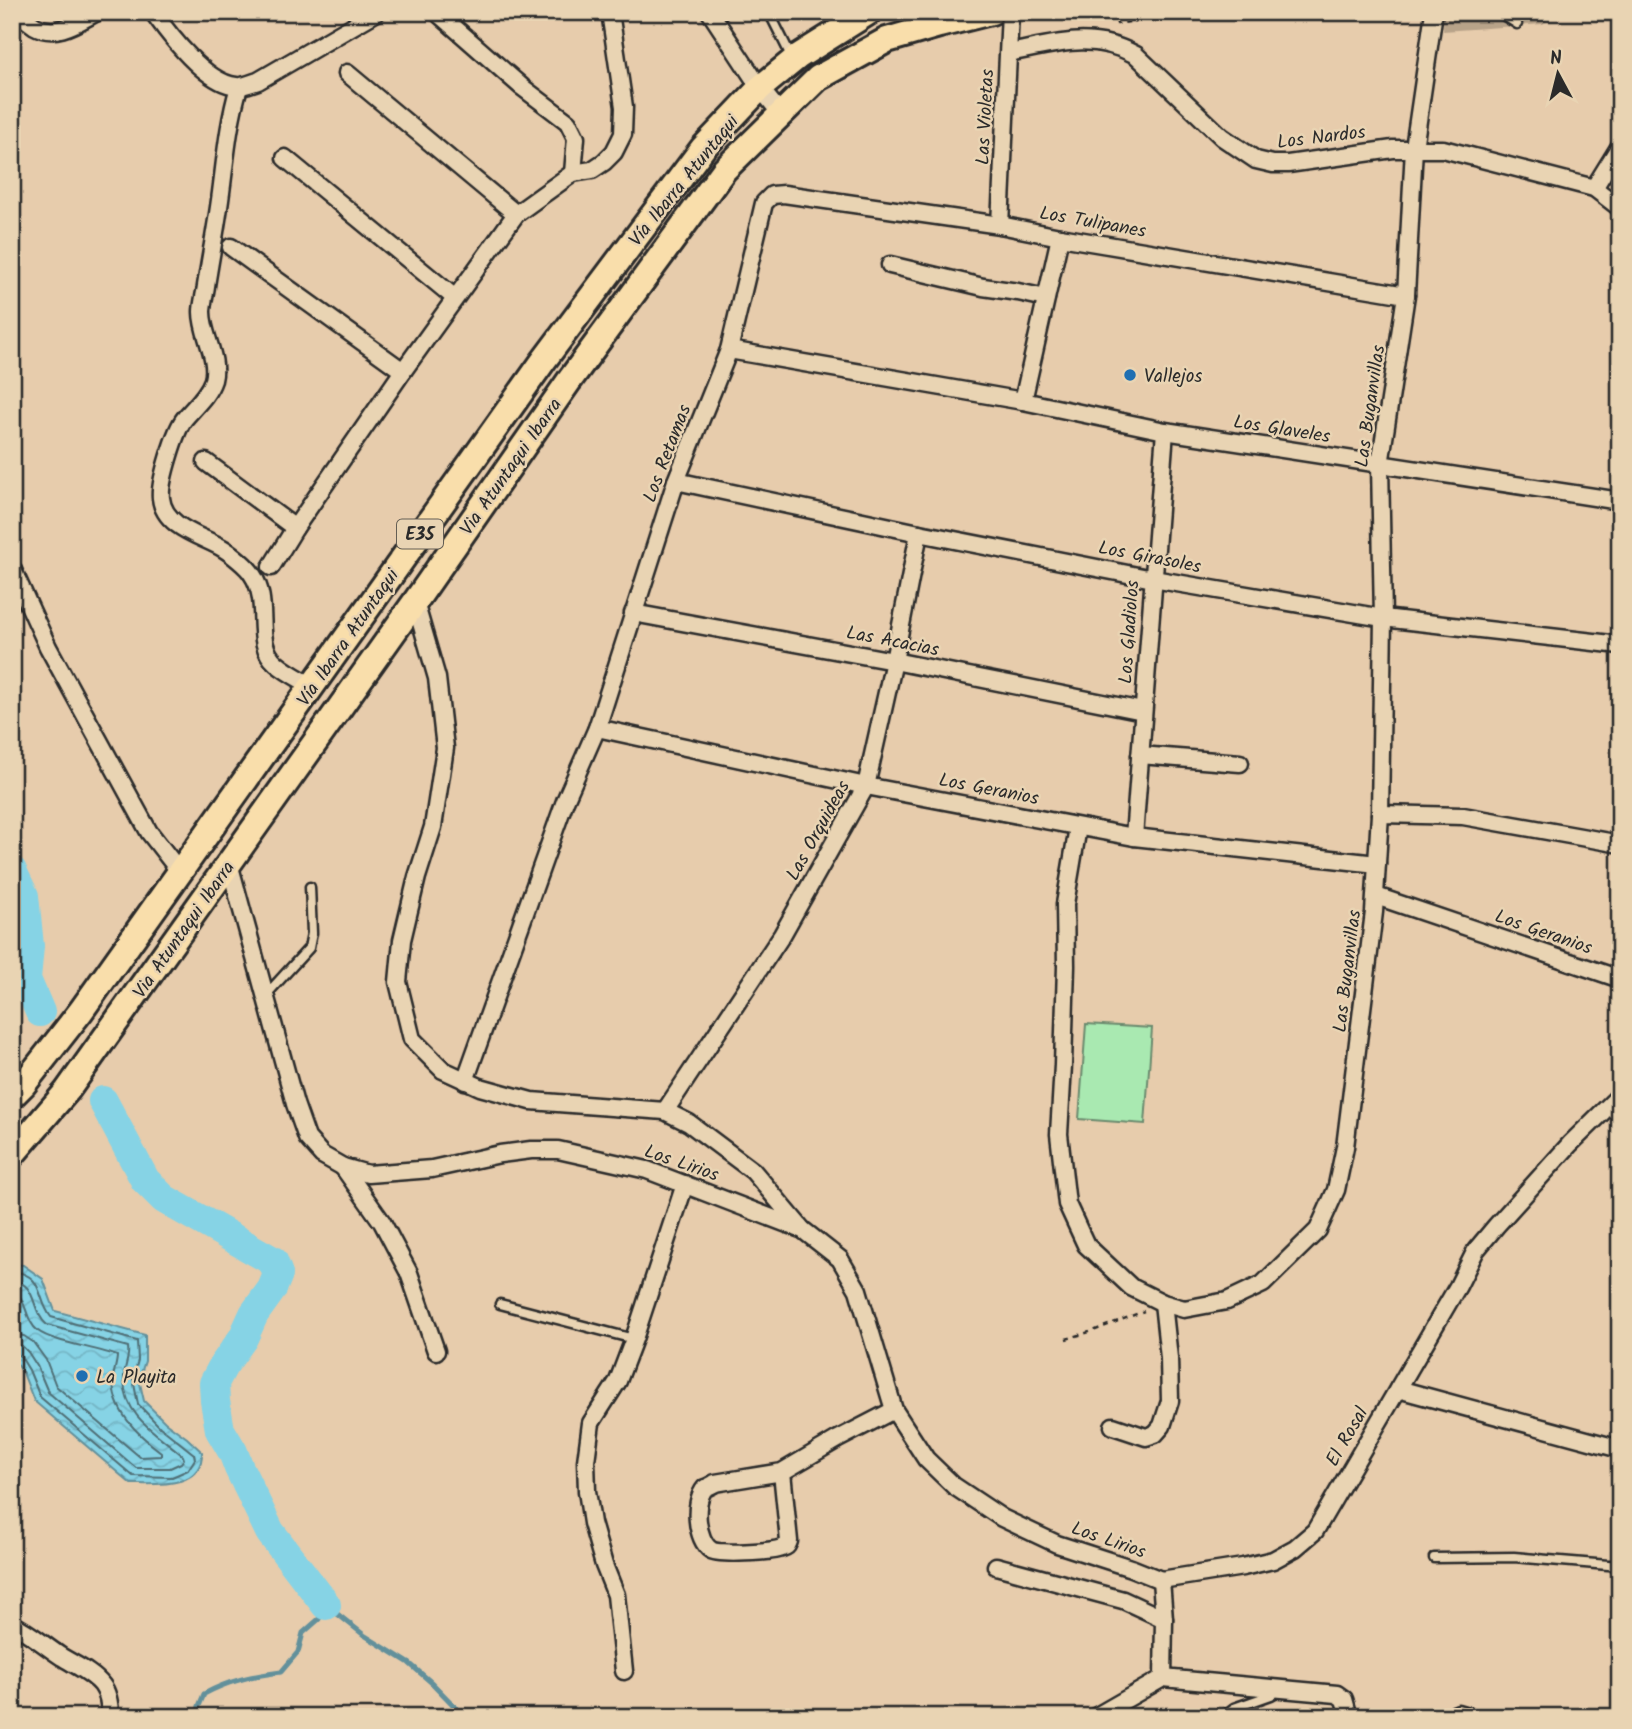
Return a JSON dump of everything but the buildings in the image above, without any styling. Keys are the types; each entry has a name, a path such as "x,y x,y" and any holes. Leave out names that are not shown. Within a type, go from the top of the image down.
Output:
{"highway":[{"name":"Vía Ibarra Atuntaqui","path":"12,1097 23,1071 81,1011 544,360 704,148 760,88 793,61 869,12"},
{"name":"Via Atuntaqui Ibarra","path":"12,1155 67,1091 569,381 724,170 818,78 887,40 991,12"}],"street":[{"path":"18,12 36,27 50,32 65,29 97,12"},
{"path":"153,12 164,28 205,72 239,87 258,81 377,12"},
{"path":"271,567 403,371 516,214 573,173 592,170 614,152 623,134 624,107 610,12"},
{"path":"710,12 760,88 781,114"},
{"name":"Las Violetas","path":"1000,225 1010,12"},
{"name":"Las Buganvillas","path":"1078,827 1065,904 1066,966 1059,1134 1067,1204 1086,1245 1131,1287 1163,1303 1184,1309 1227,1301 1263,1284 1318,1230 1336,1190 1345,1147 1376,896 1383,618 1381,465 1406,295 1414,148 1434,12"},
{"path":"440,15 522,87 568,122 576,138 573,173"},
{"name":"Los Nardos","path":"1009,53 1077,40 1103,42 1122,48 1136,55 1222,137 1256,160 1264,162 1289,164 1393,149 1443,149 1594,188"},
{"path":"347,73 516,214"},
{"path":"239,87 225,150 219,208 202,313 214,362 214,377 209,391 182,421 169,454 160,497 172,520 196,536 225,550 252,573 263,600 265,649 275,663 312,686"},
{"path":"1620,146 1594,188 1620,208"},
{"path":"285,158 455,298"},
{"name":"Los Tulipanes","path":"772,195 784,194 1000,225 1406,295"},
{"name":"Los Retamas","path":"465,1081 565,801 597,728 676,481 729,350 764,203 772,195"},
{"path":"1023,401 1060,237"},
{"path":"232,247 403,371"},
{"path":"890,265 984,288 1046,298"},
{"name":"Los Glaveles","path":"729,350 1023,401 1165,431 1620,501"},
{"name":"Los Gladiolos","path":"1134,837 1165,431"},
{"path":"206,462 295,528"},
{"name":"Los Girasoles","path":"676,481 1153,579 1383,618 1620,645"},
{"name":"Las Orquideas","path":"665,1111 782,935 866,786 919,533"},
{"path":"12,568 48,646 149,832 180,872"},
{"path":"415,602 437,678 445,748 433,827 401,940 398,982 412,1039 443,1069 480,1087 531,1101 665,1111 689,1123 753,1171 803,1230"},
{"name":"Las Acacias","path":"633,613 894,661 1143,711"},
{"name":"Los Geranios","path":"597,728 866,786 1134,837 1377,864"},
{"path":"1140,755 1240,763"},
{"path":"1380,814 1462,816 1620,844"},
{"name":"Los Lirios","path":"229,863 295,1104 307,1138 323,1155 343,1167 368,1174 432,1169 531,1150 558,1150 647,1170 803,1230 840,1259 858,1290 894,1410 926,1459 954,1486 1002,1518 1057,1544 1161,1580"},
{"name":"Los Geranios","path":"1376,896 1620,979"},
{"name":"El Rosal","path":"1161,1580 1273,1560 1295,1548 1315,1531 1458,1286 1476,1250 1570,1144 1620,1095"},
{"path":"343,1167 383,1222 409,1273 436,1351"},
{"path":"624,1671 616,1595 604,1565 593,1522 587,1491 586,1461 592,1423 618,1381 685,1184"},
{"path":"1113,1426 1146,1437 1156,1434 1162,1426 1171,1401 1163,1303"},
{"path":"1398,1389 1620,1449"},
{"path":"782,1472 789,1541 787,1546 758,1551 714,1552 706,1546 700,1533 698,1517 699,1502 705,1488 715,1483 782,1472 894,1410"},
{"path":"996,1566 1122,1600 1164,1619"},
{"path":"1161,1580 1164,1619 1163,1678"},
{"path":"12,1624 29,1632 102,1685 107,1695 110,1717"},
{"path":"1095,1717 1163,1678 1337,1694 1344,1699 1349,1717"}],"lane":[{"path":"769,12 793,61"},
{"path":"1503,15 1517,24"},
{"path":"265,996 309,948 312,933 310,887"},
{"path":"500,1304 634,1339"},
{"path":"1434,1558 1514,1558 1620,1566"},
{"path":"1222,1717 1234,1708 1271,1695 1280,1689"},
{"path":"1445,1717 1458,1709 1486,1717"}],"path":[{"path":"1142,12 1115,17 1117,24 1192,12"},
{"path":"1066,1339 1163,1303"}],"green space":[{"path":"1086,1024 1152,1028 1145,1124 1079,1119"}],"water":[{"name":"La Playita","path":"12,1264 23,1265 43,1279 55,1311 145,1335 145,1361 139,1379 144,1401 202,1452 195,1473 165,1484 131,1484 34,1401 23,1373 12,1356"}],"waterway":[{"path":"12,871 24,896 29,946 26,979 40,1012"},
{"path":"103,1101 145,1180 164,1199 273,1261 278,1274 272,1289 254,1314 243,1338 214,1383 215,1401 220,1430 270,1532 326,1605"},
{"path":"197,1717 204,1694 241,1679 281,1672 298,1652 303,1633 319,1619 326,1605 364,1635 409,1663 465,1717"}],"place":[{"name":"Vallejos","path":"1130,375"},
{"name":"La Playita","path":"82,1376"}]}
